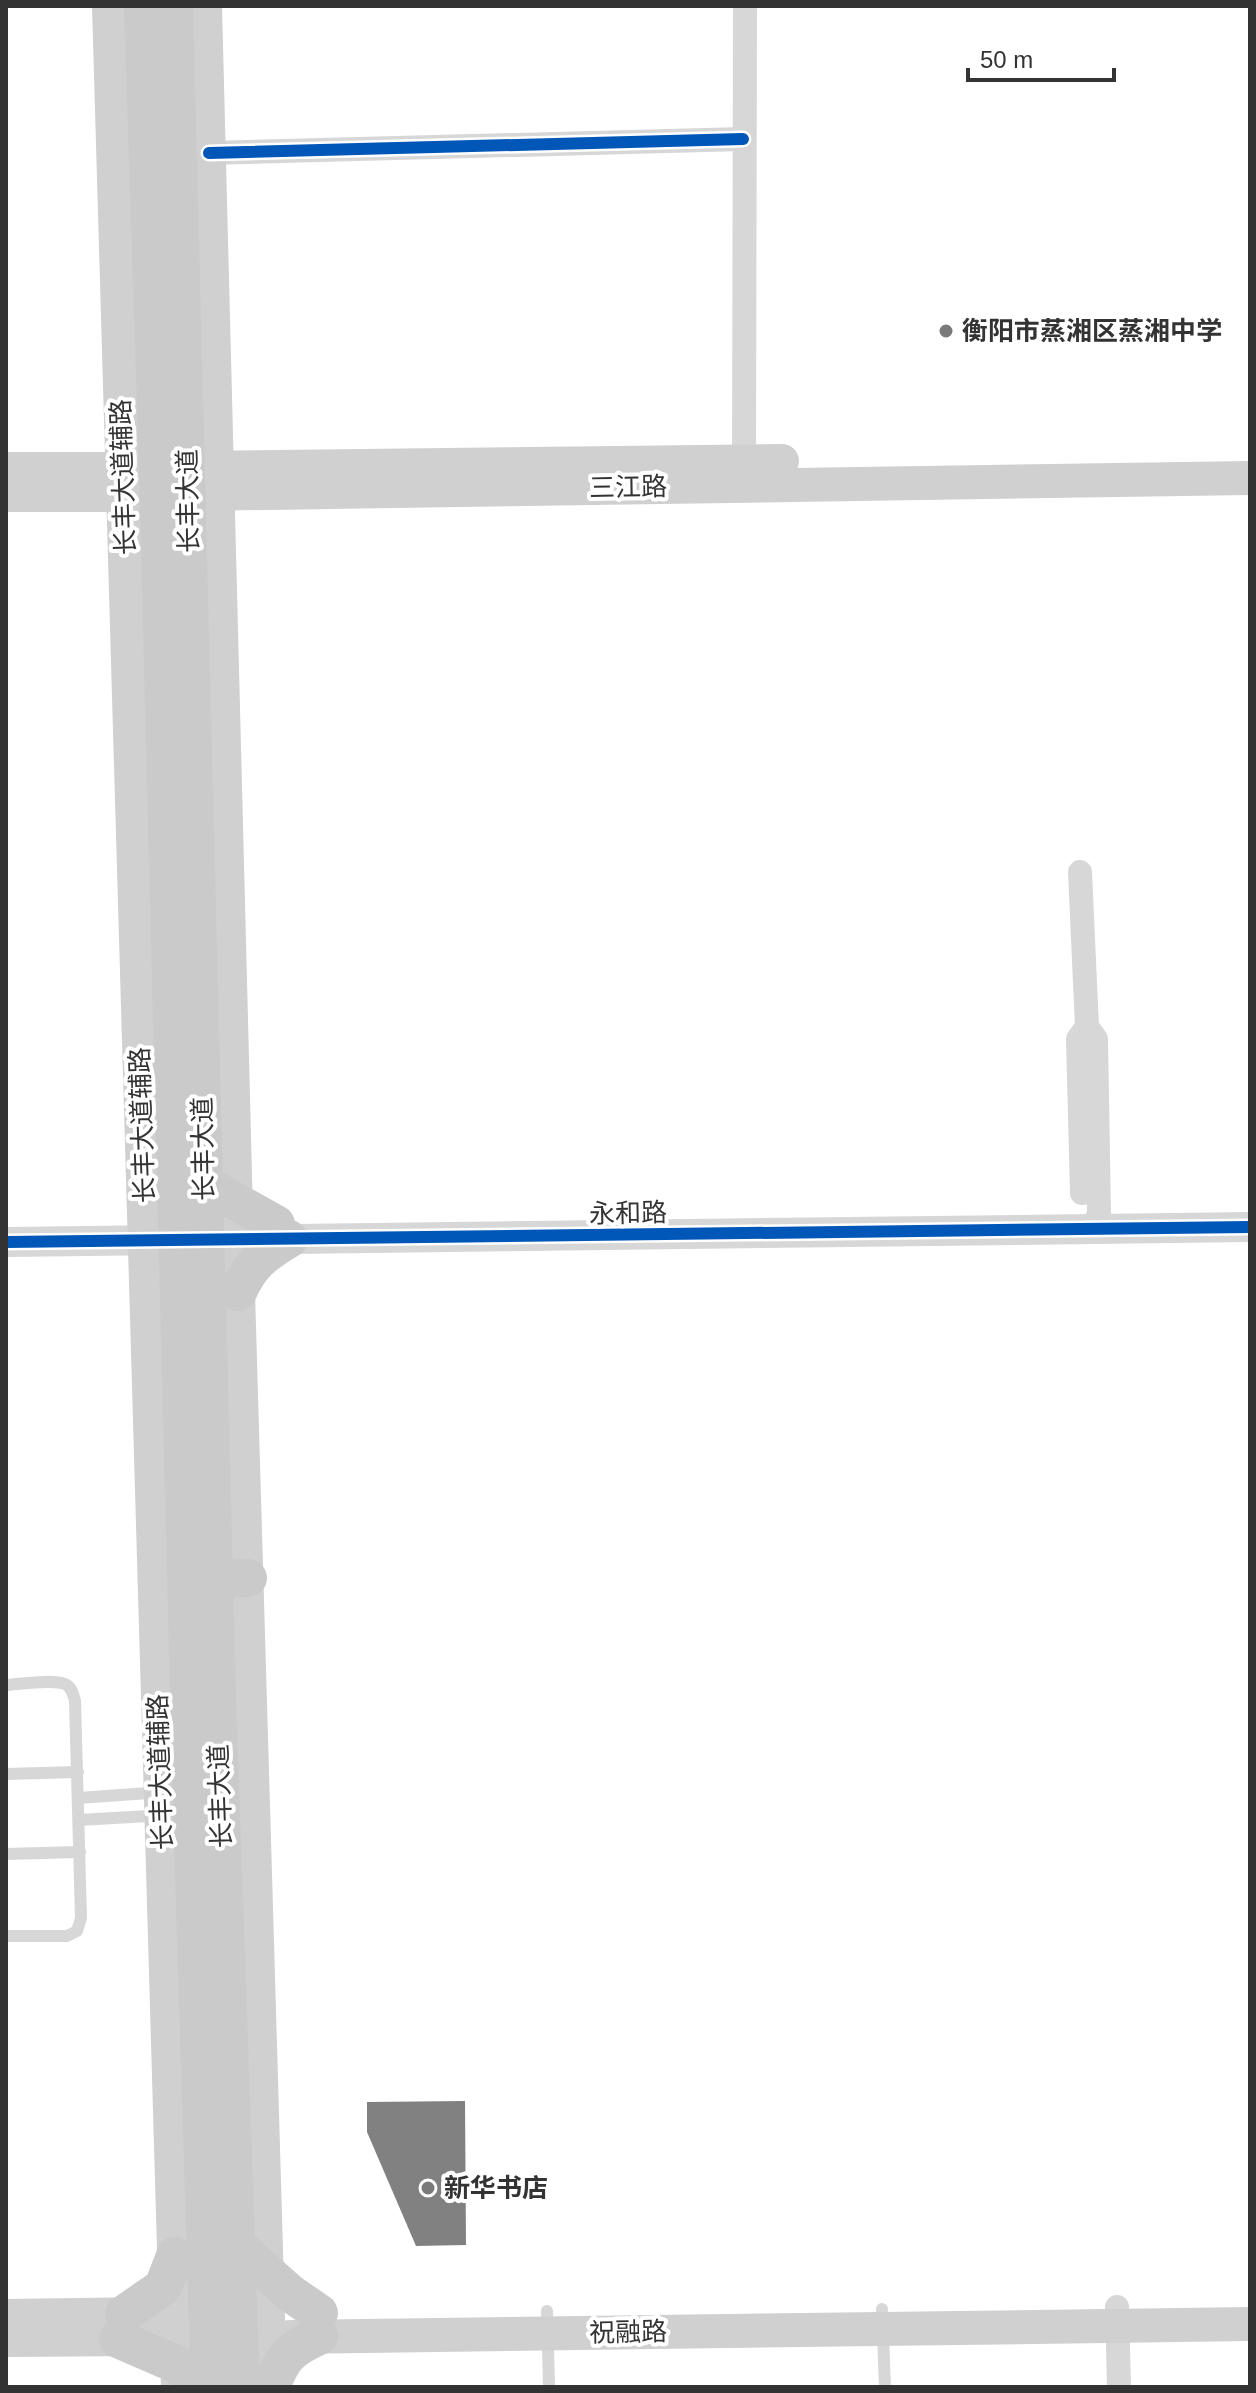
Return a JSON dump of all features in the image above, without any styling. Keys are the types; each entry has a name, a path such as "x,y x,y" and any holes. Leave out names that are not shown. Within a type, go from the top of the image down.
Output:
{"main road":[{"name":"长丰大道辅路","path":"109,6 172,481 197,1224 238,1292 231,1579 267,2272 213,2340"},
{"name":"长丰大道","path":"143,6 172,481 197,1224 191,1802 213,2340 210,2387"},
{"name":"长丰大道","path":"172,481 174,6"},
{"name":"长丰大道辅路","path":"172,481 209,153 205,6"},
{"name":"三江路","path":"6,495 172,481 744,462 1250,456"},
{"name":"三江路","path":"6,469 172,481 1250,478"},
{"name":"长丰大道","path":"197,1224 231,1579 191,1802 236,2245 213,2340 241,2387"},
{"path":"197,1224 283,1231"},
{"path":"238,1292 246,1274 283,1231"},
{"name":"长丰大道辅路","path":"191,1802 175,2256 213,2340 270,2387"},
{"path":"236,2245 290,2293 319,2324 280,2363 270,2387"},
{"path":"121,2327 163,2287 175,2256"},
{"name":"祝融路","path":"6,2316 213,2340 319,2324 1118,2316 1250,2306"},
{"name":"祝融路","path":"1118,2316 1250,2324"},
{"path":"121,2327 213,2340"},
{"name":"祝融路","path":"6,2340 121,2327"}],"street":[{"path":"744,462 745,6"},
{"path":"209,153 743,139"},
{"path":"1080,872 1087,1027 1096,1039 1091,1219"},
{"name":"永和路","path":"283,1231 1091,1219 1250,1212"},
{"name":"永和路","path":"1091,1219 1250,1227"},
{"path":"6,1226 197,1224"},
{"path":"6,1242 197,1224"},
{"path":"1118,2316 1119,2387"}],"lane":[{"path":"6,1685 55,1683 65,1684 72,1690 78,1772 81,1918 77,1931 67,1936 6,1936"},
{"path":"6,1774 78,1772"},
{"path":"78,1798 149,1793 191,1802"},
{"path":"79,1820 149,1816 191,1802"},
{"path":"6,1854 80,1852"},
{"path":"882,2319 885,2387"},
{"path":"548,2322 549,2387"}],"building":[{"name":"新华书店","path":"465,2101 466,2245 416,2246 367,2132 367,2102"}],"cycle path":[{"path":"209,153 743,139"},
{"path":"6,1242 1250,1227"}],"place":[{"name":"衡阳市蒸湘区蒸湘中学","path":"946,331"},
{"name":"新华书店","path":"428,2188"}]}
